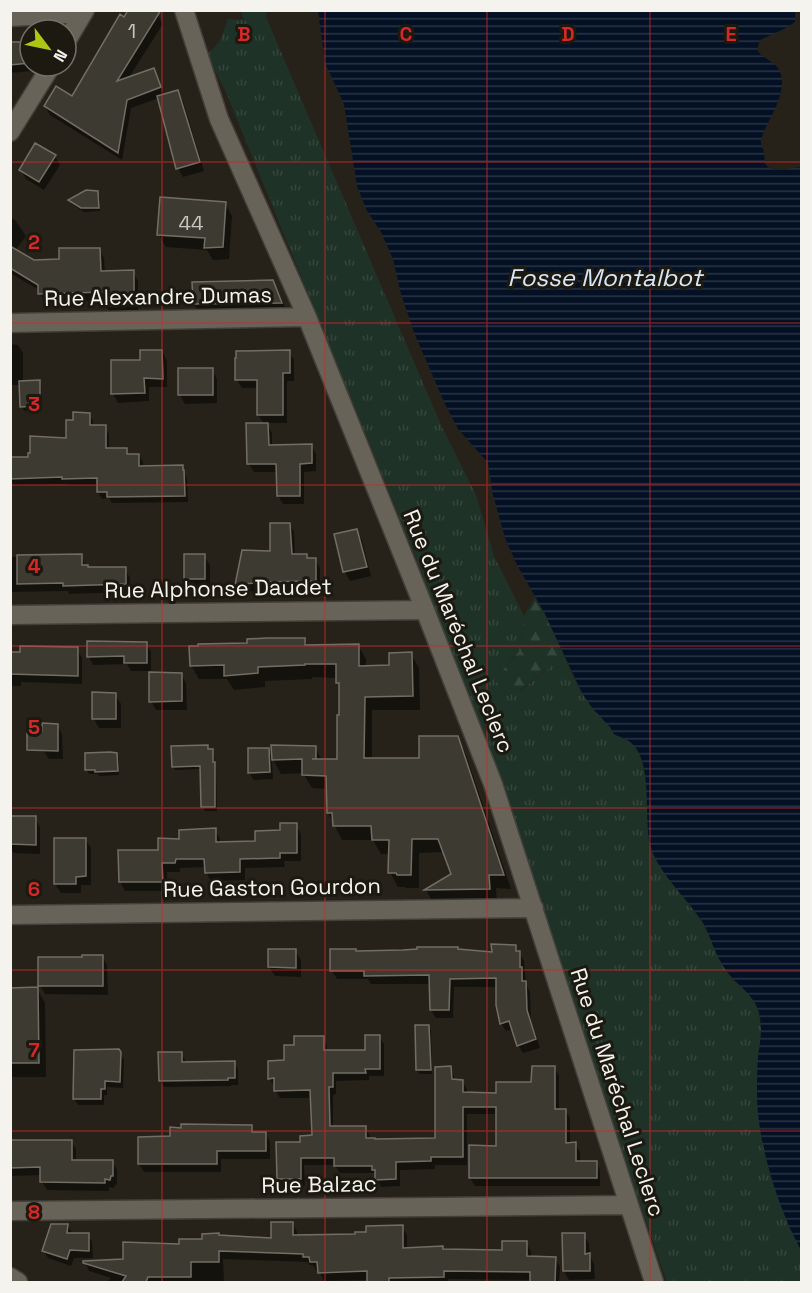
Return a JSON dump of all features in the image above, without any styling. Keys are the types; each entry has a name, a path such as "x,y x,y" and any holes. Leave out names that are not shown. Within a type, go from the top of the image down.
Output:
{"street":[{"name":"Rue du Maréchal Leclerc","path":"184,10 219,119 307,317 494,784 654,1282"},
{"path":"10,17 84,12"},
{"path":"10,132 44,78"},
{"name":"Rue Alexandre Dumas","path":"10,323 307,317"},
{"name":"Rue Alphonse Daudet","path":"10,615 425,610"},
{"name":"Rue Gaston Gourdon","path":"10,915 534,908"},
{"name":"Rue Balzac","path":"10,1211 629,1205"},
{"path":"10,1277 18,1282"}],"green space":[{"path":"241,11 267,11 266,17 441,425 476,495 494,556 524,616 519,650 494,681 520,691 564,656 578,687 588,701 614,734 631,742 637,750 645,774 649,841 652,850 661,868 703,923 724,968 755,1001 762,1036 758,1056 757,1097 761,1136 783,1210 801,1250 801,1282 667,1282 419,565 225,90 207,55 220,41 228,19 244,20"},
{"path":"535,598 564,656 519,691 494,681 519,651 524,616"}],"water":[{"name":"Fosse Montalbot","path":"318,11 795,11 795,22 760,40 757,50 778,68 782,85 777,103 761,139 765,163 776,170 802,167 801,1250 777,1195 761,1132 757,1094 761,1029 759,1012 748,994 730,976 702,921 668,879 657,861 649,839 645,778 638,751 628,741 614,734 582,693 545,614 516,563 505,538 493,495 488,463 458,429 445,404 415,335 401,294 393,259 381,232 367,211 357,186 344,104 325,63"}],"building":[{"path":"128,10 161,10 117,81 154,68 161,87 127,100 118,153 44,106 56,86 72,96 120,14 124,17"},
{"path":"10,42 18,42 18,64 10,65"},
{"path":"178,90 200,162 176,169 157,96"},
{"path":"35,143 56,155 39,182 19,170"},
{"path":"86,190 98,191 99,208 81,208 68,200"},
{"path":"160,197 226,202 223,247 204,248 205,238 157,235"},
{"path":"10,246 34,260 59,259 59,248 100,248 101,271 134,270 134,305 104,306 104,292 38,294 38,285 10,268"},
{"path":"273,280 282,303 193,304 192,282"},
{"path":"140,350 162,350 163,379 144,378 145,393 111,394 111,360 140,360"},
{"path":"290,350 290,373 283,373 283,415 257,415 257,380 235,380 236,351"},
{"path":"178,368 213,368 213,395 178,395"},
{"path":"40,380 40,406 20,407 19,381"},
{"path":"73,412 90,413 90,425 106,425 106,448 127,448 127,454 139,454 139,466 183,465 185,496 107,497 107,492 97,492 97,478 10,479 10,457 28,457 30,436 66,438 66,420 73,420"},
{"path":"246,423 268,423 269,445 312,444 312,463 300,464 300,496 277,496 276,464 247,464"},
{"path":"270,523 290,523 292,554 307,554 307,558 316,558 316,581 254,582 235,585 242,550 270,551"},
{"path":"357,529 367,567 343,572 334,534"},
{"path":"82,554 82,565 88,565 88,567 126,567 126,584 63,586 63,583 17,584 17,555"},
{"path":"184,554 205,554 205,579 184,579"},
{"path":"305,638 305,645 359,644 359,666 389,665 389,653 412,652 413,696 365,697 364,758 419,758 419,736 458,736 504,875 489,875 490,889 424,890 451,874 438,839 412,839 411,875 388,873 389,840 372,840 371,826 333,826 332,813 327,813 326,776 302,775 302,759 272,760 271,745 316,746 316,759 337,759 339,683 336,683 336,664 258,667 258,673 224,676 224,665 190,666 189,646 247,643 247,639"},
{"path":"87,641 147,642 147,663 124,663 124,656 87,657"},
{"path":"20,646 78,647 78,676 10,674 10,652 20,652"},
{"path":"149,672 182,673 182,701 149,702"},
{"path":"92,692 116,693 116,719 92,719"},
{"path":"42,723 58,724 58,751 27,750 27,731 42,731"},
{"path":"208,745 208,749 213,749 213,762 215,762 215,807 201,807 200,766 172,767 171,746"},
{"path":"248,748 269,748 270,772 248,773"},
{"path":"85,753 117,753 118,771 85,770"},
{"path":"10,816 36,816 36,845 10,844"},
{"path":"280,823 297,823 297,853 280,853 280,858 240,859 240,872 205,873 204,859 176,859 175,863 162,863 163,882 119,882 118,850 158,850 158,838 179,839 179,830 216,828 216,842 255,841 255,831 280,830"},
{"path":"54,838 86,838 86,876 76,877 76,884 54,884"},
{"path":"491,944 516,945 516,951 520,951 522,981 526,981 527,1010 536,1039 517,1046 509,1021 500,1024 496,1005 496,978 450,979 449,1010 430,1010 429,975 364,976 364,971 330,971 330,949 356,949 356,951 458,947 458,949 492,952"},
{"path":"268,949 296,949 296,968 268,967"},
{"path":"82,955 103,955 103,986 38,986 38,957 82,957"},
{"path":"38,987 39,1063 10,1063 10,988"},
{"path":"415,1025 429,1025 431,1070 416,1070"},
{"path":"365,1035 380,1035 380,1069 365,1069 366,1073 333,1073 333,1087 329,1087 330,1126 366,1126 366,1138 435,1138 435,1067 451,1066 452,1079 463,1080 463,1092 496,1093 496,1082 531,1082 532,1066 555,1066 555,1109 566,1109 566,1143 576,1142 576,1161 597,1161 597,1178 469,1178 469,1145 496,1146 496,1107 463,1107 463,1157 431,1157 431,1161 396,1162 396,1179 375,1180 375,1170 372,1170 372,1166 334,1166 334,1158 301,1158 301,1179 277,1179 276,1142 300,1142 300,1136 312,1135 310,1090 274,1091 274,1078 268,1079 268,1061 284,1060 284,1045 294,1045 294,1036 324,1036 324,1050 365,1050"},
{"path":"119,1049 121,1052 120,1082 105,1081 105,1089 101,1089 101,1099 73,1099 74,1050"},
{"path":"158,1052 182,1052 182,1062 235,1061 235,1078 159,1081"},
{"path":"181,1124 252,1125 252,1132 266,1132 266,1151 217,1151 217,1164 138,1164 138,1137 170,1136 170,1127 181,1128"},
{"path":"10,1140 72,1140 72,1160 113,1160 113,1176 110,1180 105,1179 105,1183 40,1182 40,1167 10,1168"},
{"path":"271,1222 293,1222 293,1235 355,1234 355,1232 366,1232 366,1226 403,1225 403,1248 443,1246 443,1249 502,1250 502,1241 527,1241 527,1256 556,1257 555,1282 530,1282 530,1272 444,1271 444,1277 389,1278 389,1282 367,1282 367,1271 318,1273 317,1262 310,1262 309,1257 303,1257 303,1254 219,1251 219,1262 191,1262 191,1277 148,1277 146,1282 122,1282 126,1276 83,1263 83,1261 123,1259 123,1242 179,1244 179,1239 202,1239 202,1234 219,1233 219,1235 271,1238"},
{"path":"51,1224 68,1224 67,1233 89,1233 89,1251 70,1250 67,1259 42,1251"},
{"path":"562,1233 585,1233 585,1254 590,1253 590,1271 563,1271"}]}
